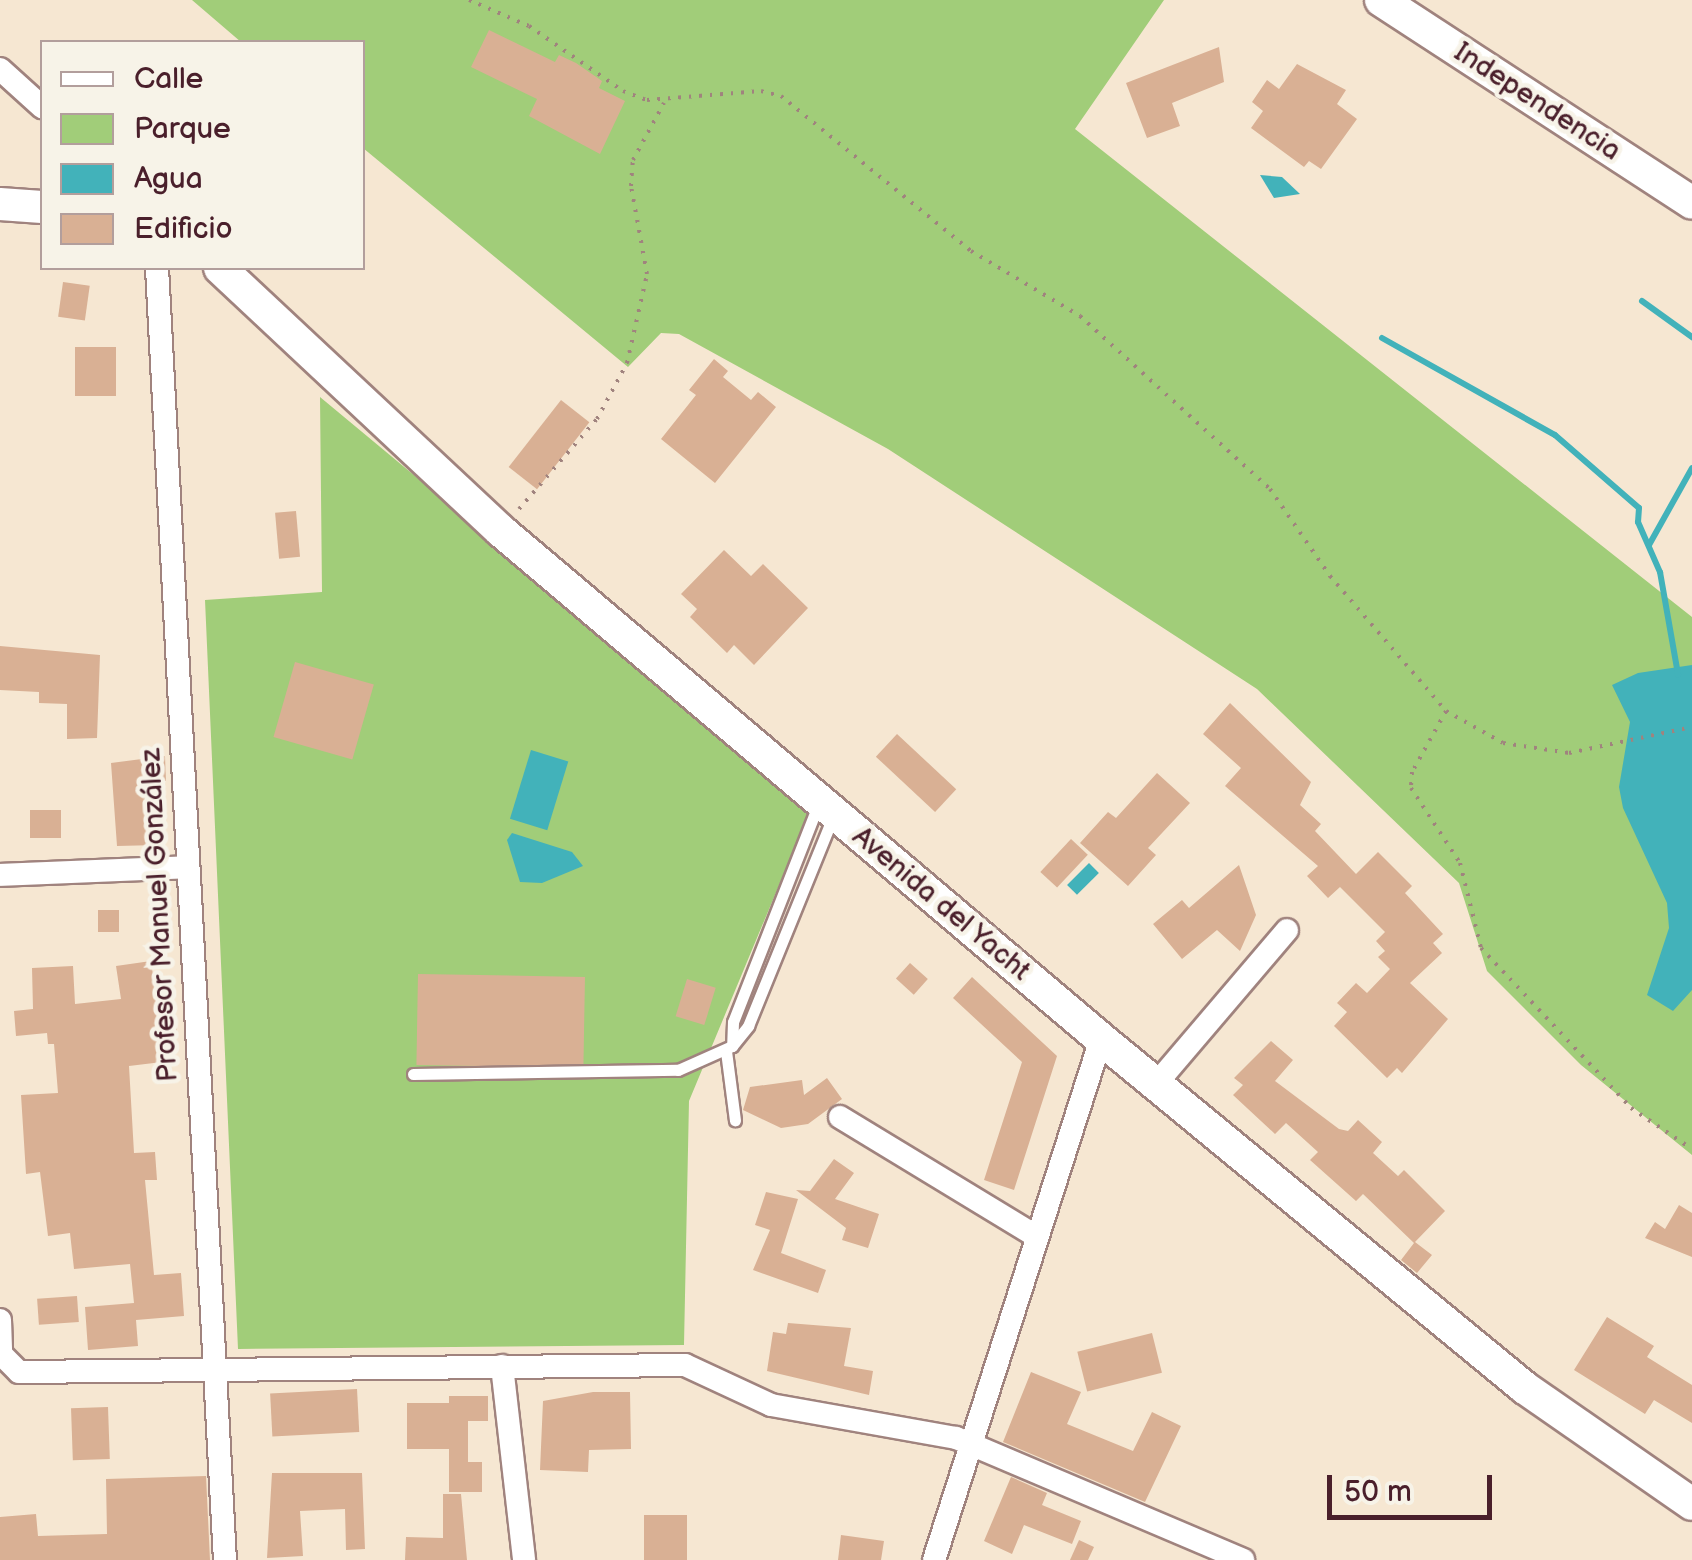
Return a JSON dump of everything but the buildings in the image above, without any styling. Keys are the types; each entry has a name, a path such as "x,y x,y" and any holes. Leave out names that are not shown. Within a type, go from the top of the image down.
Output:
{"street":[{"name":"Independencia","path":"1382,0 1692,204"},
{"path":"0,70 40,104"},
{"path":"0,204 40,208"},
{"name":"Profesor Manuel González","path":"157,270 224,1560"},
{"name":"Avenida del Yacht","path":"222,270 500,531 1102,1039 1525,1388 1692,1504"},
{"path":"0,875 188,867"},
{"path":"1156,1084 1287,930"},
{"path":"934,1560 974,1450 1036,1236 1102,1039"},
{"path":"840,1117 1036,1236"},
{"path":"0,1320 1,1354 20,1372 685,1365 771,1404 863,1416 956,1438 974,1450 1243,1560"},
{"path":"502,1366 524,1560"}],"lane":[{"path":"735,1120 729,1048 733,1022 765,940 827,807"},
{"path":"413,1074 678,1070 729,1048 748,1026 780,948 827,807"},
{"path":"765,940 780,948"}],"path":[{"path":"469,0 529,26 623,91 664,102 761,91 781,96 860,154 971,251 1080,316 1270,489 1330,576 1446,711 1503,744 1569,753 1692,728"},
{"path":"500,531 597,420 626,363 647,274 631,186 633,160 664,102"},
{"path":"1446,711 1412,772 1411,788 1460,863 1481,948 1632,1108 1692,1150"}],"green space":[{"path":"192,0 1164,0 1075,129 1692,617 1692,1155 1581,1065 1487,971 1459,883 1257,689 888,449 679,334 661,333 628,367 365,150 365,40 239,40"},
{"path":"320,397 812,806 689,1101 684,1345 238,1349 205,600 322,592"}],"water":[{"path":"1260,175 1282,177 1300,194 1274,198"},
{"path":"1692,665 1692,990 1673,1011 1647,995 1669,928 1667,903 1623,808 1619,787 1630,722 1612,685 1638,673"},
{"path":"531,750 568,761 547,830 510,819"},
{"path":"512,833 572,852 583,866 542,883 520,882 507,840"},
{"path":"1089,863 1099,873 1077,895 1067,885"}],"waterway":[{"path":"1642,301 1692,337"},
{"path":"1382,338 1555,435 1639,508 1638,522 1660,572 1678,674"},
{"path":"1649,545 1692,468"}]}
